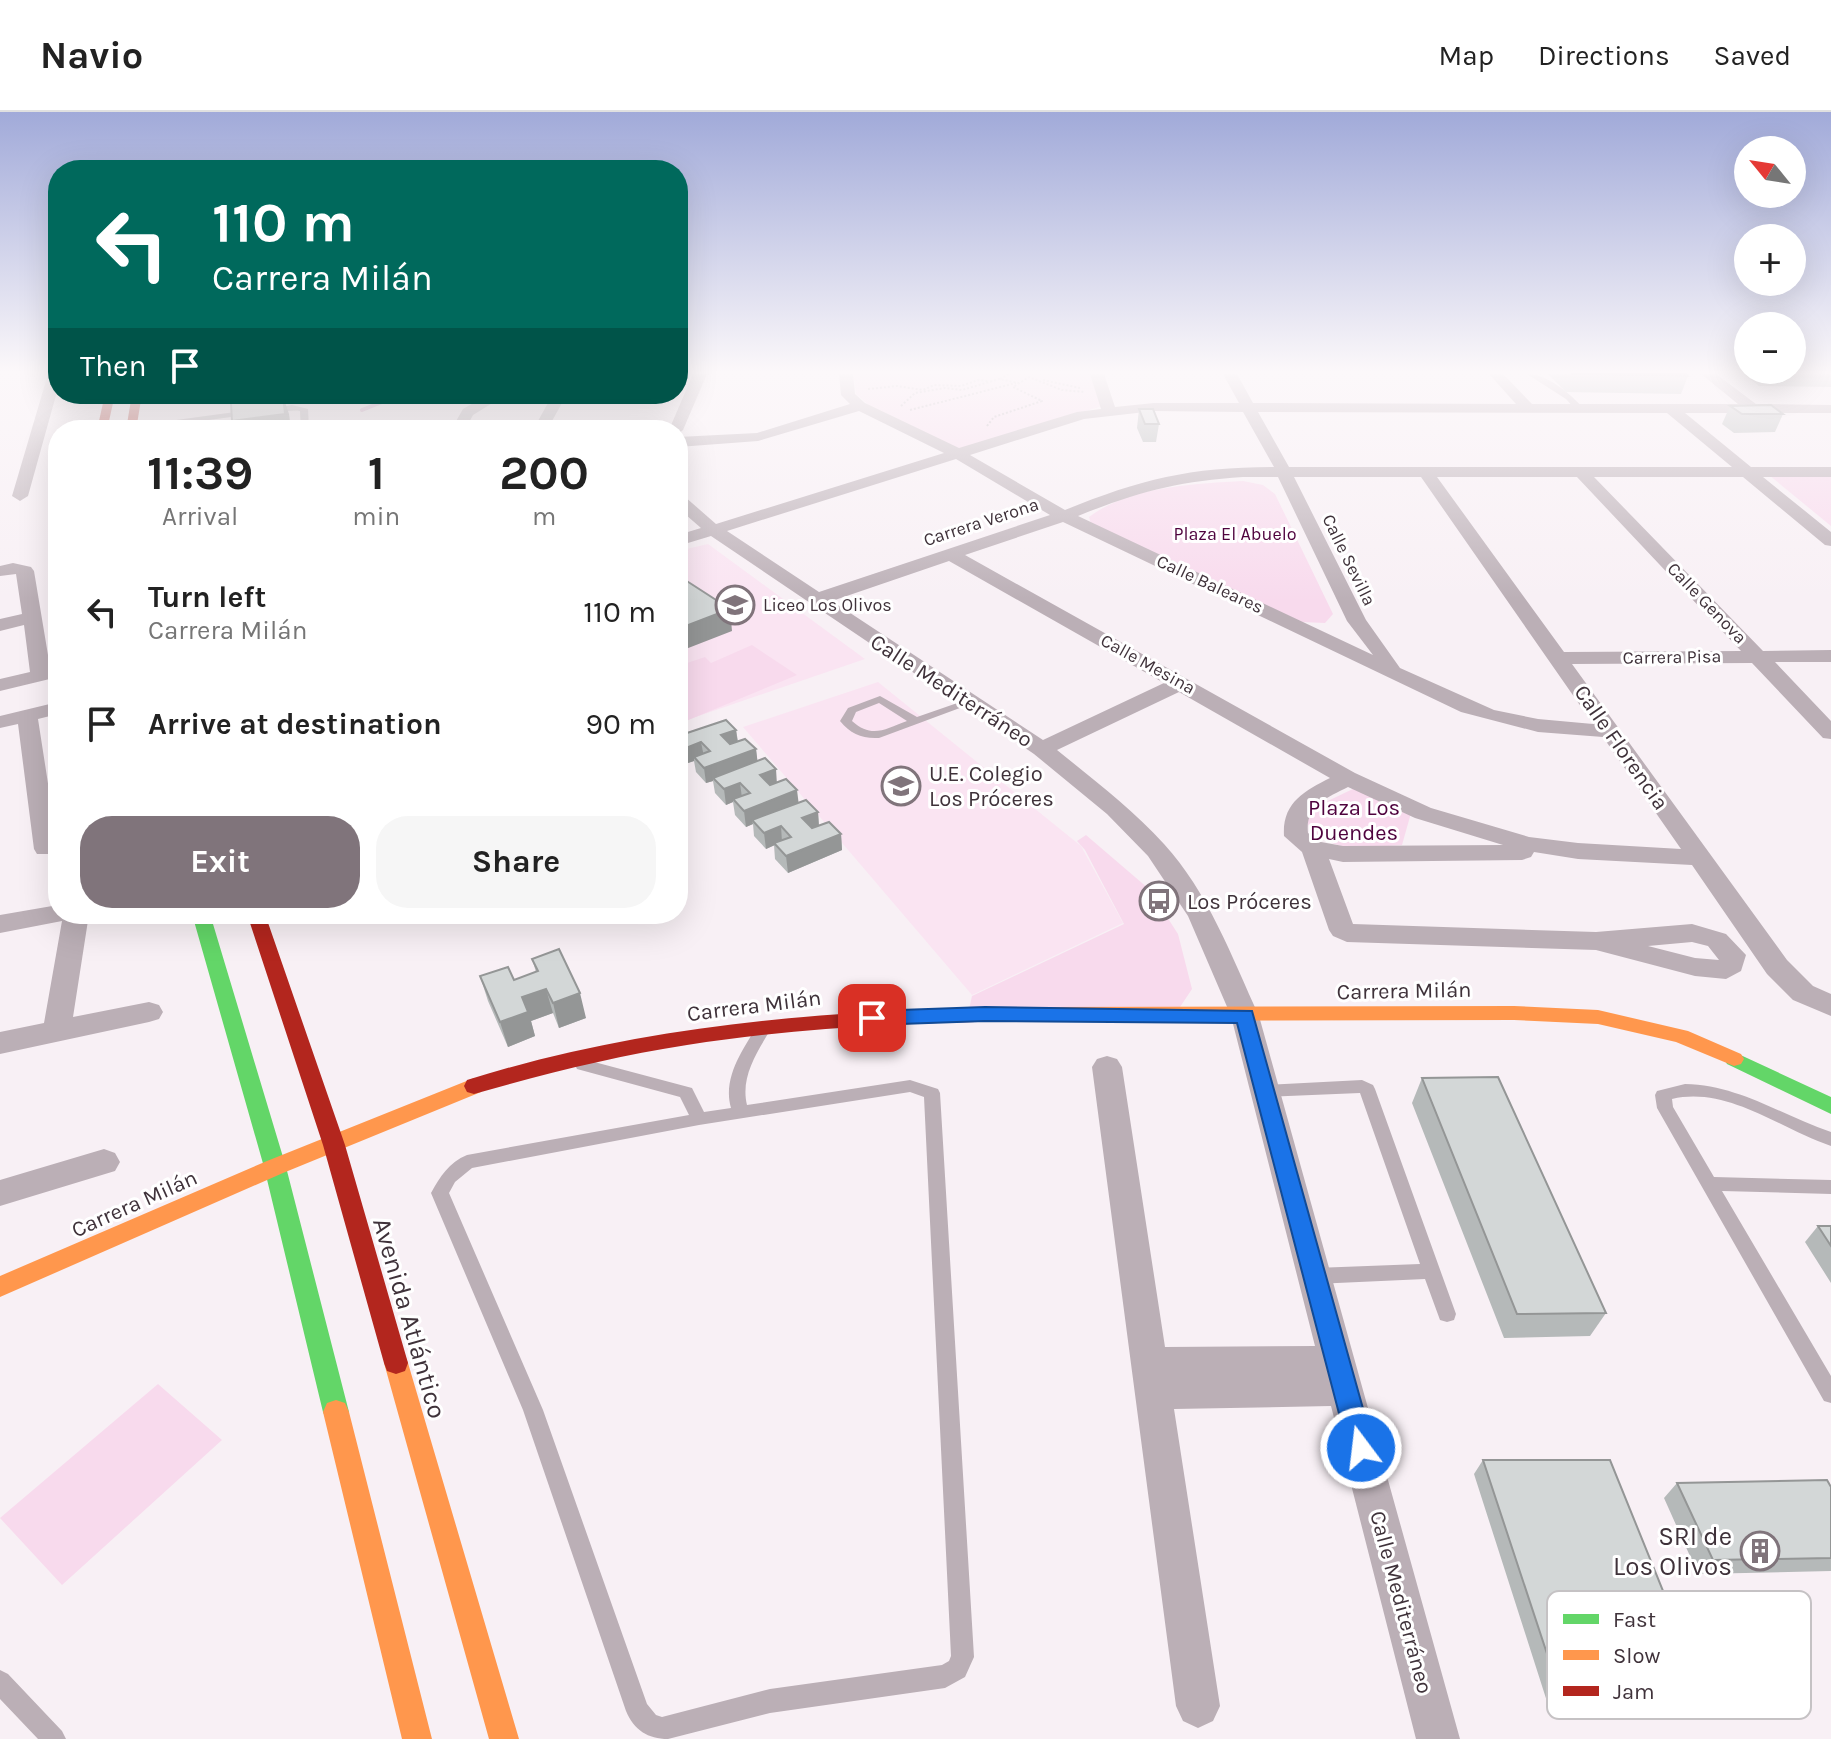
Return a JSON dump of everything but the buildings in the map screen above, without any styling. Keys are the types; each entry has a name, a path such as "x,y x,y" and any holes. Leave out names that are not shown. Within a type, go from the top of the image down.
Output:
{"main road":[{"path":"204,924 275,1167 417,1739"},
{"name":"Avenida Atlántico","path":"259,924 334,1145 504,1739"},
{"name":"Carrera Milán","path":"0,1287 275,1167 476,1085 646,1042 815,1020 985,1014 1245,1016 1514,1013 1598,1017 1681,1036 1762,1071 1831,1106"}],"street":[{"path":"0,494 20,494 33,450"},
{"name":"Calle Baleares","path":"951,450 1064,516 1468,708 1509,723 1554,730 1609,731"},
{"path":"688,538 971,450"},
{"name":"Calle Sevilla","path":"1271,450 1357,621 1396,672"},
{"path":"1721,450 1831,541"},
{"name":"Carrera Verona","path":"815,600 1064,516 1130,489 1193,475 1284,472 1831,472"},
{"name":"Calle Genova","path":"1582,473 1831,733"},
{"name":"Calle Florencia","path":"1427,474 1777,967 1803,993 1831,1006"},
{"name":"Calle Mediterráneo","path":"688,508 713,530 815,600 1042,749 1115,809 1157,851 1200,915 1245,1016 1438,1739"},
{"name":"Calle Mesina","path":"948,553 1347,778 1423,813 1527,844 1578,851"},
{"path":"0,571 13,568 25,571 31,618 48,667"},
{"path":"0,625 31,618"},
{"path":"1313,633 1357,621"},
{"name":"Carrera Pisa","path":"1560,658 1831,656"},
{"path":"0,685 48,673"},
{"path":"1042,749 1182,683"},
{"path":"0,722 48,710"},
{"path":"27,715 46,849"},
{"path":"1347,778 1300,805 1293,822 1296,836 1313,848 1342,930 1347,933 1596,941"},
{"path":"1422,853 1423,813"},
{"name":"Calle Mesina","path":"1313,848 1343,854 1578,851 1701,858"},
{"path":"0,924 48,916"},
{"path":"57,1031 74,924"},
{"path":"0,1043 149,1012"},
{"path":"1107,1067 1198,1706"},
{"path":"0,1193 104,1162"},
{"path":"1152,1378 1342,1376"}],"lane":[{"path":"916,722 880,699 852,710 846,721 865,736 875,736 916,722 970,702"},
{"path":"741,1112 734,1098 736,1081 764,1027"},
{"path":"567,1062 673,1086 686,1092 699,1119"},
{"path":"910,1086 932,1093 963,1657 957,1669 945,1676 770,1701 661,1729 648,1723 638,1711 533,1410 440,1193 449,1177 467,1162 699,1119 910,1086"},
{"path":"1265,1091 1362,1086 1367,1089 1447,1314"},
{"path":"1831,1139 1712,1092 1681,1089 1663,1095 1665,1108 1831,1394"},
{"path":"1709,1184 1831,1187"},
{"path":"1315,1276 1431,1271"},
{"path":"0,1682 54,1739"}],"shaded area":[{"name":"Liceo Los Olivos","path":"708,544 865,659 688,720 688,549"},
{"name":"U.E. Colegio Los Próceres","path":"878,682 1081,846 1123,923 972,995 743,727"}],"green space":[{"path":"1769,475 1831,475 1831,526"},
{"name":"Plaza El Abuelo","path":"1243,481 1263,485 1275,494 1333,614 1325,623 1302,622 1091,524 1089,517 1123,499 1163,488"},
{"path":"752,645 797,675 688,720 688,663 705,657 711,663"},
{"name":"Plaza Los Duendes","path":"1355,788 1411,813 1402,845 1363,848 1338,845 1316,834 1307,823 1313,808"},
{"path":"1086,835 1149,889 1178,934 1192,989 1180,1007 968,1014 972,996 1124,924 1085,850 1077,841"},
{"path":"158,1384 222,1440 62,1585 0,1518"}],"traffic: fast":[{"path":"204,924 275,1167 336,1412"},
{"path":"1734,1059 1831,1106"}],"traffic: slow":[{"path":"1050,1014 1514,1013 1598,1017 1681,1036 1734,1059"},
{"path":"0,1287 275,1167 474,1086"},
{"path":"396,1363 504,1739"},
{"path":"336,1412 417,1739"}],"traffic: jam":[{"path":"259,924 334,1145 396,1363"},
{"path":"474,1086 616,1050 759,1028 903,1017 1050,1014"}],"place":[{"name":"Liceo Los Olivos","path":"735,605"},
{"name":"U.E. Colegio Los Próceres","path":"901,786"},
{"name":"Los Próceres","path":"1159,901"},
{"name":"SRI de Los Olivos","path":"1760,1551"}],"route":[{"path":"872,1018 985,1014 1245,1016 1361,1448"}]}
